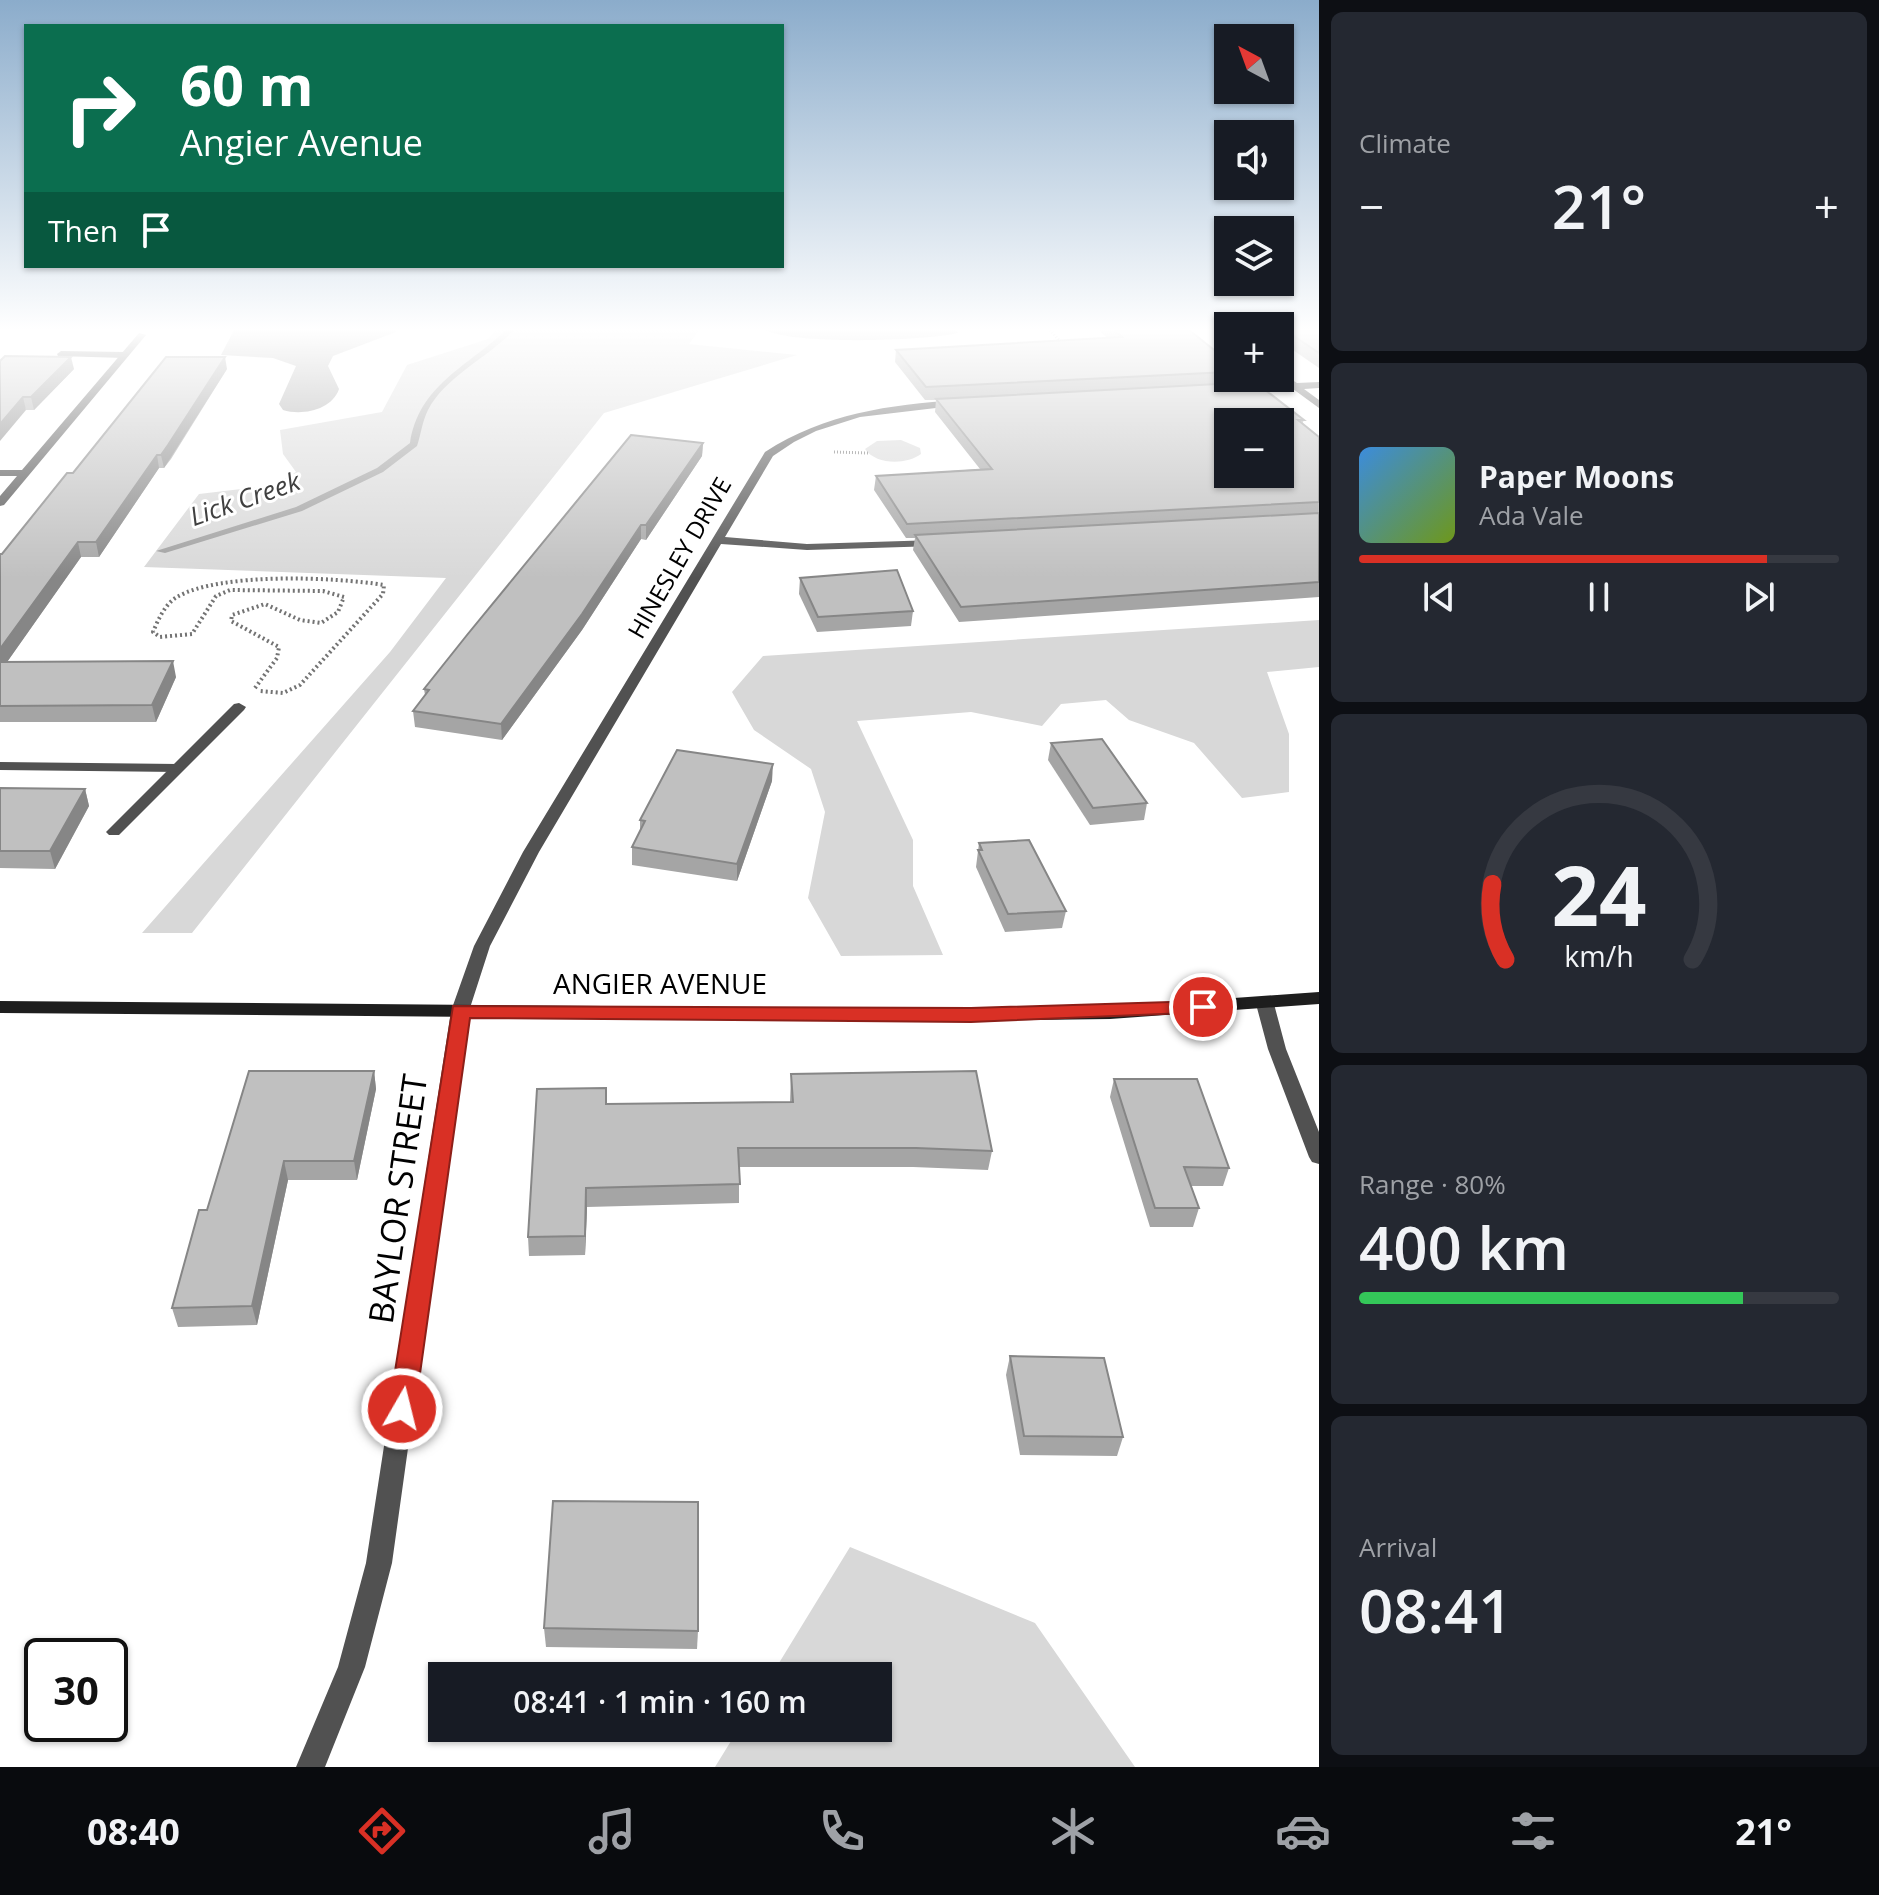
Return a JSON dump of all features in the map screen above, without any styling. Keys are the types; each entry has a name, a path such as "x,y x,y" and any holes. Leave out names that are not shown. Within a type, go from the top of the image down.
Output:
{"street":[{"path":"0,503 76,412"},
{"name":"HINESLEY DRIVE","path":"460,1011 496,915 769,454 792,437 867,412"},
{"path":"0,473 25,473"},
{"path":"718,540 840,548 951,543"},
{"path":"114,832 239,707"},
{"path":"0,766 178,768"},
{"name":"ANGIER AVENUE","path":"0,1007 971,1015 1110,1013 1319,998"},
{"path":"1265,1004 1277,1049 1319,1157"},
{"name":"BAYLOR STREET","path":"310,1767 339,1711 365,1630 379,1563 460,1011"}],"path":[{"path":"830,452 868,453"},
{"path":"227,581 384,585 383,594 295,690 283,693 253,690 277,658 279,647 231,621 232,615 265,604 310,624 321,624 333,616 344,597 323,591 225,591 216,596 192,634 160,637 153,632 170,602 187,591 227,581"}],"shaded area":[{"path":"379,412 606,412 192,933 142,933 390,652 446,578 144,567 199,494 275,485 296,472 283,454 280,430"},
{"path":"901,440 920,448 921,454 892,462 876,458 865,449 877,441"},
{"path":"1319,620 1319,667 1267,672 1289,734 1289,792 1242,798 1194,743 1129,720 1106,700 1061,704 1042,726 971,712 857,721 913,840 913,886 943,955 841,956 808,898 825,812 811,769 754,730 732,692 763,656"},
{"path":"850,1547 1035,1623 1135,1767 715,1767 730,1742 892,1742 892,1662 780,1662"}],"building":[{"path":"0,412 10,412 0,424"},
{"path":"122,412 189,412 96,542 78,542 0,649 0,554 67,473 73,473"},
{"path":"947,412 1214,412 1214,488 1294,488 1294,412 1304,420 1298,420 1319,437 1319,502 907,524 876,476 992,469"},
{"path":"631,435 703,443 646,525 641,525 582,614 501,724 413,711 429,690 424,689"},
{"path":"1319,513 1319,582 961,607 915,535"},
{"path":"897,570 913,611 818,617 800,578"},
{"path":"173,661 152,705 0,706 0,662"},
{"path":"1102,739 1147,803 1093,808 1051,743"},
{"path":"677,750 773,764 737,864 632,847 645,821 640,820"},
{"path":"0,788 85,789 50,851 0,851"},
{"path":"1029,840 1066,911 1008,914 978,850 982,850 979,843"},
{"path":"249,1071 374,1071 354,1161 284,1161 252,1306 172,1308 199,1210 207,1210"},
{"path":"976,1071 992,1151 738,1148 740,1184 586,1188 585,1236 528,1237 537,1089 606,1088 606,1104 793,1102 791,1074"},
{"path":"1114,1079 1197,1079 1229,1168 1184,1167 1199,1208 1155,1208"},
{"path":"1010,1356 1104,1358 1123,1437 1024,1436"},
{"path":"553,1501 698,1502 698,1631 544,1628"}],"waterway":[{"name":"Lick Creek","path":"161,551 299,509 380,470 414,444 422,412"}],"route":[{"path":"402,1409 460,1011 971,1015 1110,1013 1203,1007"}]}
